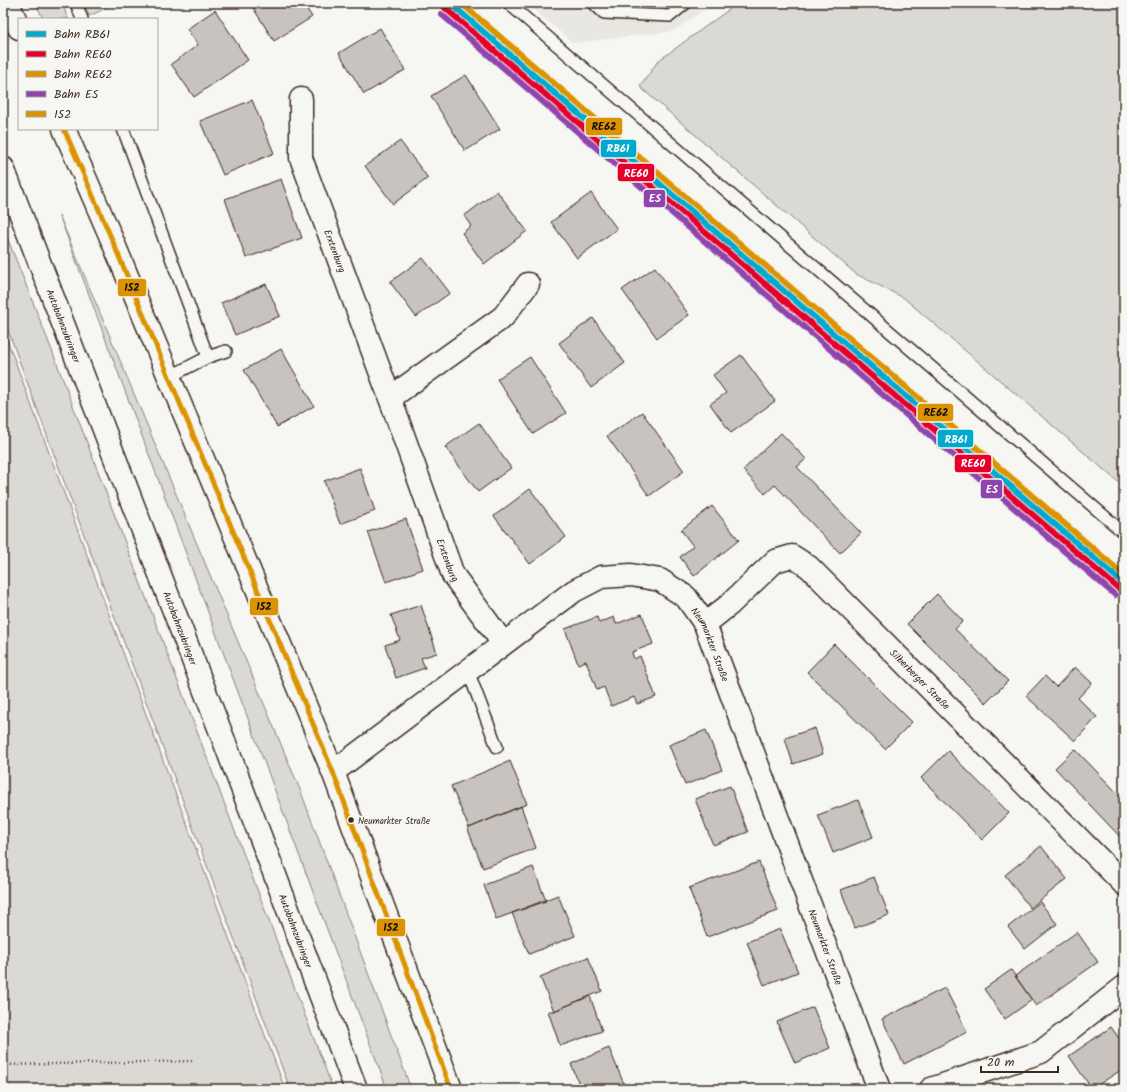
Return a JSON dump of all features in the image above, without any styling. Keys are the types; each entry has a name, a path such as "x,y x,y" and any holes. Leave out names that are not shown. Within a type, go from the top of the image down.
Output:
{"main road":[{"path":"8,3 18,26"},
{"name":"Erxtenburg","path":"301,99 301,158 390,398 453,575 503,643"},
{"path":"64,130 113,242 333,772 451,1089"},
{"name":"Autobahnzubringer","path":"3,168 223,738 356,1089"},
{"path":"390,398 503,316 528,284"},
{"name":"Silberberger Straße","path":"706,624 729,605 776,561 792,556 809,567 1124,884"},
{"name":"Neumarkter Straße","path":"333,772 574,591 601,577 631,575 660,580 686,597 706,624 879,1089"},
{"path":"931,1089 1041,1052 1124,987"}],"lane":[{"path":"76,3 82,18"},
{"path":"508,3 1124,533"},
{"path":"593,3 604,13 670,16 686,3"},
{"path":"123,130 208,357"},
{"path":"169,377 208,357 226,351"},
{"path":"468,670 497,746"}],"path":[{"path":"3,1065 192,1061"}],"shaded area":[{"path":"36,3 62,3 68,18 43,18"},
{"path":"84,3 111,3 102,10 89,16"},
{"path":"526,3 713,3 674,31 573,43"},
{"path":"738,3 1124,3 1124,487 904,298 856,274 640,87 658,61"},
{"path":"59,215 301,792 411,1089 387,1089"},
{"path":"3,227 51,348 333,1089 290,1089 3,317"},
{"path":"3,329 15,361 285,1089 3,1089"}],"building":[{"path":"250,3 303,3 312,17 274,41"},
{"path":"215,10 248,60 194,97 171,64 198,45 187,29"},
{"path":"380,28 405,70 364,94 339,53"},
{"path":"466,75 500,129 465,151 431,96"},
{"path":"252,100 274,153 223,175 200,121"},
{"path":"400,141 428,178 393,204 365,166"},
{"path":"281,179 302,238 246,258 225,199"},
{"path":"497,191 527,231 484,264 462,233 471,226 464,216"},
{"path":"591,193 617,229 577,258 551,222"},
{"path":"423,258 450,293 416,317 390,282"},
{"path":"655,267 689,315 657,338 622,290"},
{"path":"266,284 280,316 235,335 221,303"},
{"path":"593,318 625,363 591,388 559,343"},
{"path":"281,349 314,406 277,427 244,370"},
{"path":"741,355 775,401 731,433 710,404 726,393 713,375"},
{"path":"530,357 566,413 533,434 497,379"},
{"path":"642,412 684,471 649,496 607,436"},
{"path":"479,423 511,468 478,492 445,447"},
{"path":"781,433 806,459 797,467 861,533 840,553 775,485 765,494 743,470"},
{"path":"360,468 375,511 340,524 324,481"},
{"path":"530,489 566,537 530,564 494,516"},
{"path":"712,506 739,540 694,576 680,557 693,546 681,530"},
{"path":"406,519 423,569 386,582 368,532"},
{"path":"937,594 963,621 955,629 1008,681 986,703 907,624"},
{"path":"421,605 437,653 421,658 425,668 396,678 385,645 400,640 391,615"},
{"path":"642,614 653,644 632,652 634,659 640,656 656,697 637,704 634,697 611,706 604,687 597,690 586,661 578,664 565,629 597,617 599,623 614,617 616,624"},
{"path":"834,644 912,722 885,749 807,672"},
{"path":"1075,667 1092,683 1078,698 1097,717 1075,741 1026,696 1045,676 1056,687"},
{"path":"815,728 823,754 793,764 785,738"},
{"path":"706,730 722,770 685,785 669,745"},
{"path":"1075,749 1124,800 1124,841 1055,768"},
{"path":"948,751 1009,813 982,840 921,778"},
{"path":"510,761 527,804 469,828 451,786"},
{"path":"730,786 748,832 713,845 695,799"},
{"path":"858,800 873,837 833,853 818,815"},
{"path":"521,806 536,848 483,868 467,827 469,828"},
{"path":"1041,846 1067,879 1030,908 1005,875"},
{"path":"759,862 778,911 707,937 689,888"},
{"path":"533,867 546,901 496,919 484,885"},
{"path":"874,877 889,915 855,928 841,890"},
{"path":"558,895 575,936 529,954 512,913"},
{"path":"1040,902 1057,924 1025,949 1008,927"},
{"path":"780,929 798,972 764,985 747,942"},
{"path":"1077,932 1098,962 1036,1006 1015,976"},
{"path":"588,957 602,991 554,1011 540,977"},
{"path":"1011,970 1032,1000 1005,1019 984,989"},
{"path":"945,988 967,1032 904,1064 882,1019"},
{"path":"590,996 602,1031 560,1046 548,1011 554,1011"},
{"path":"813,1007 830,1048 795,1063 777,1022"},
{"path":"1111,1027 1124,1045 1124,1068 1092,1089 1069,1056"},
{"path":"609,1048 626,1089 581,1089 571,1064"}],"rail line":[{"name":"RB61","path":"450,3 1124,584"},
{"name":"RE62","path":"461,3 1124,575"},
{"name":"RE60","path":"445,8 1119,589"},
{"name":"ES","path":"441,14 1115,595"}],"transit line":[{"name":"152","path":"64,130 113,242 333,772 451,1089"}],"place":[{"name":"Neumarkter Straße","path":"351,820"}]}
